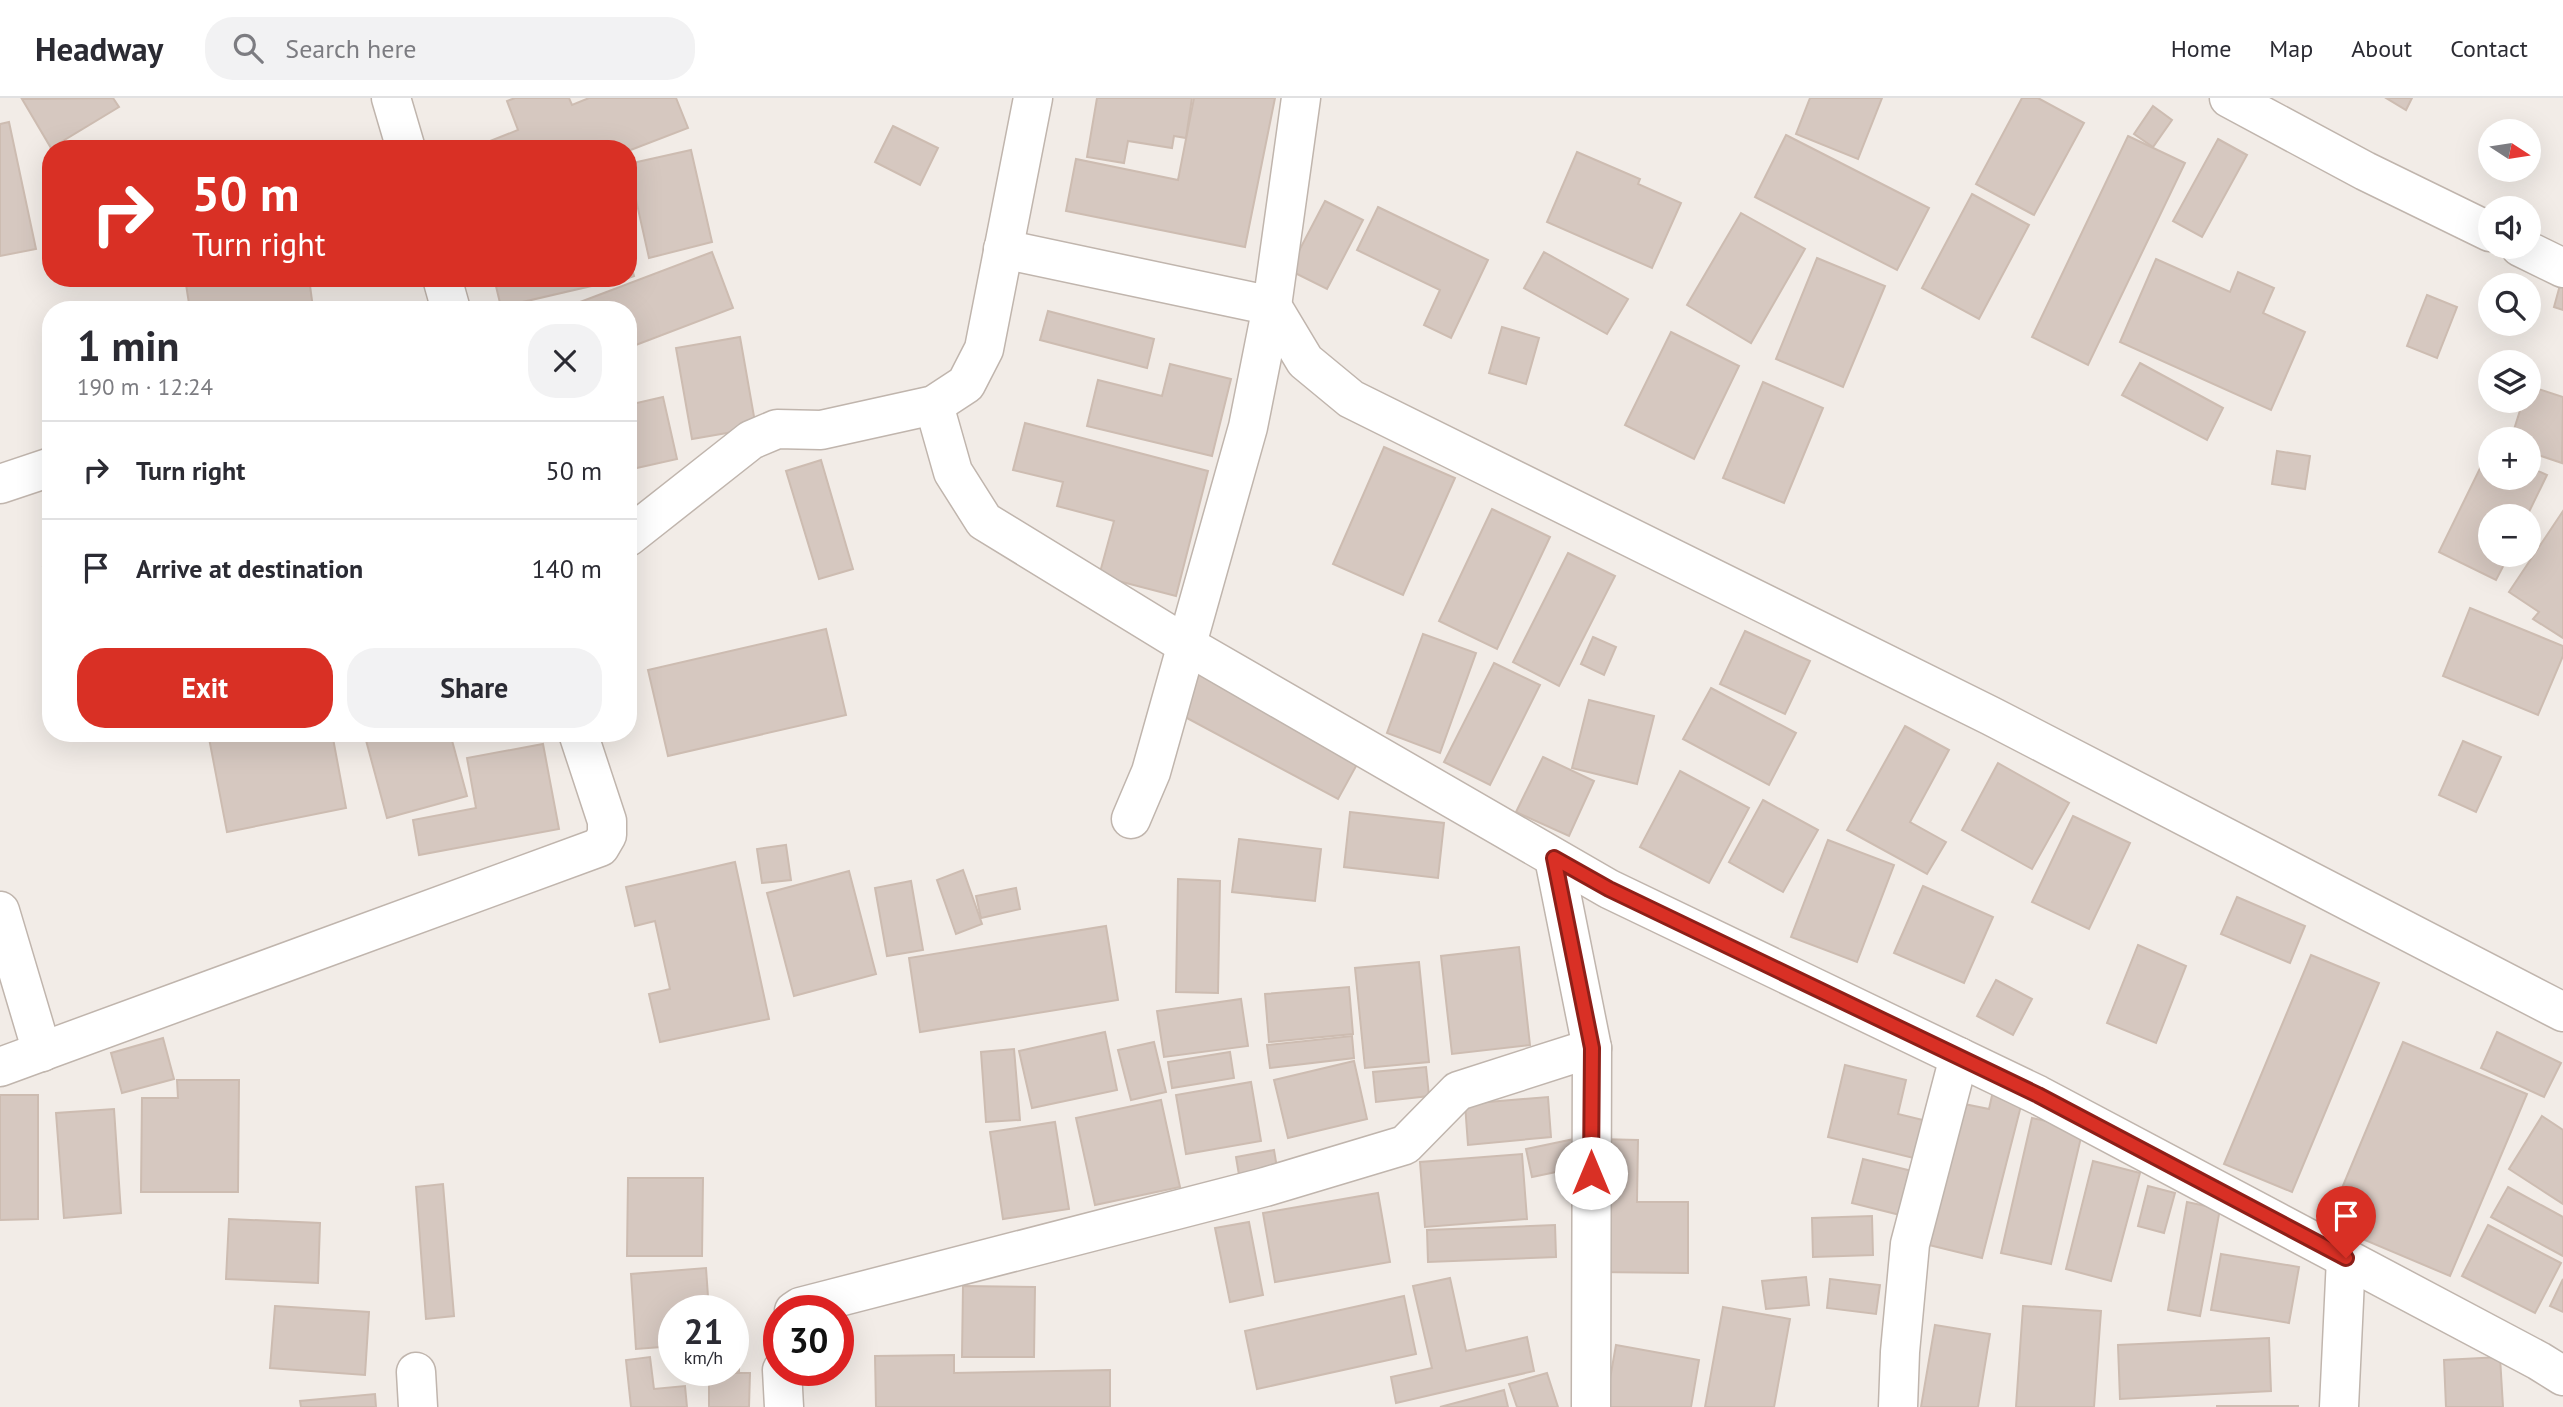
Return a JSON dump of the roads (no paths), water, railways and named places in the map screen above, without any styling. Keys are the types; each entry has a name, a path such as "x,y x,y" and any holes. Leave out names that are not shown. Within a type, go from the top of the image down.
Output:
{"street":[{"path":"391,98 403,140"},
{"path":"637,530 751,440 777,429 821,430 933,405 966,384 984,349 1033,98"},
{"path":"1131,819 1152,772 1162,728 1188,646 1248,428 1272,306 1301,98"},
{"path":"2229,98 2365,171 2478,226"},
{"path":"1003,249 1272,306 1305,362 1351,399 1991,716 2563,1012"},
{"path":"2541,257 2563,268"},
{"path":"933,405 953,472 984,521 1188,646 1609,889 2038,1095 2563,1376"},
{"path":"0,484 42,470"},
{"path":"0,1067 600,847 607,835 607,821 581,742"},
{"path":"1554,858 1592,1048 1591,1407"},
{"path":"0,911 42,1052"},
{"path":"854,1295 1265,1187 1405,1145 1458,1091 1592,1048"},
{"path":"1898,1407 1910,1244 1959,1057"},
{"path":"2339,1407 2346,1258"},
{"path":"783,1386 784,1407"}]}
